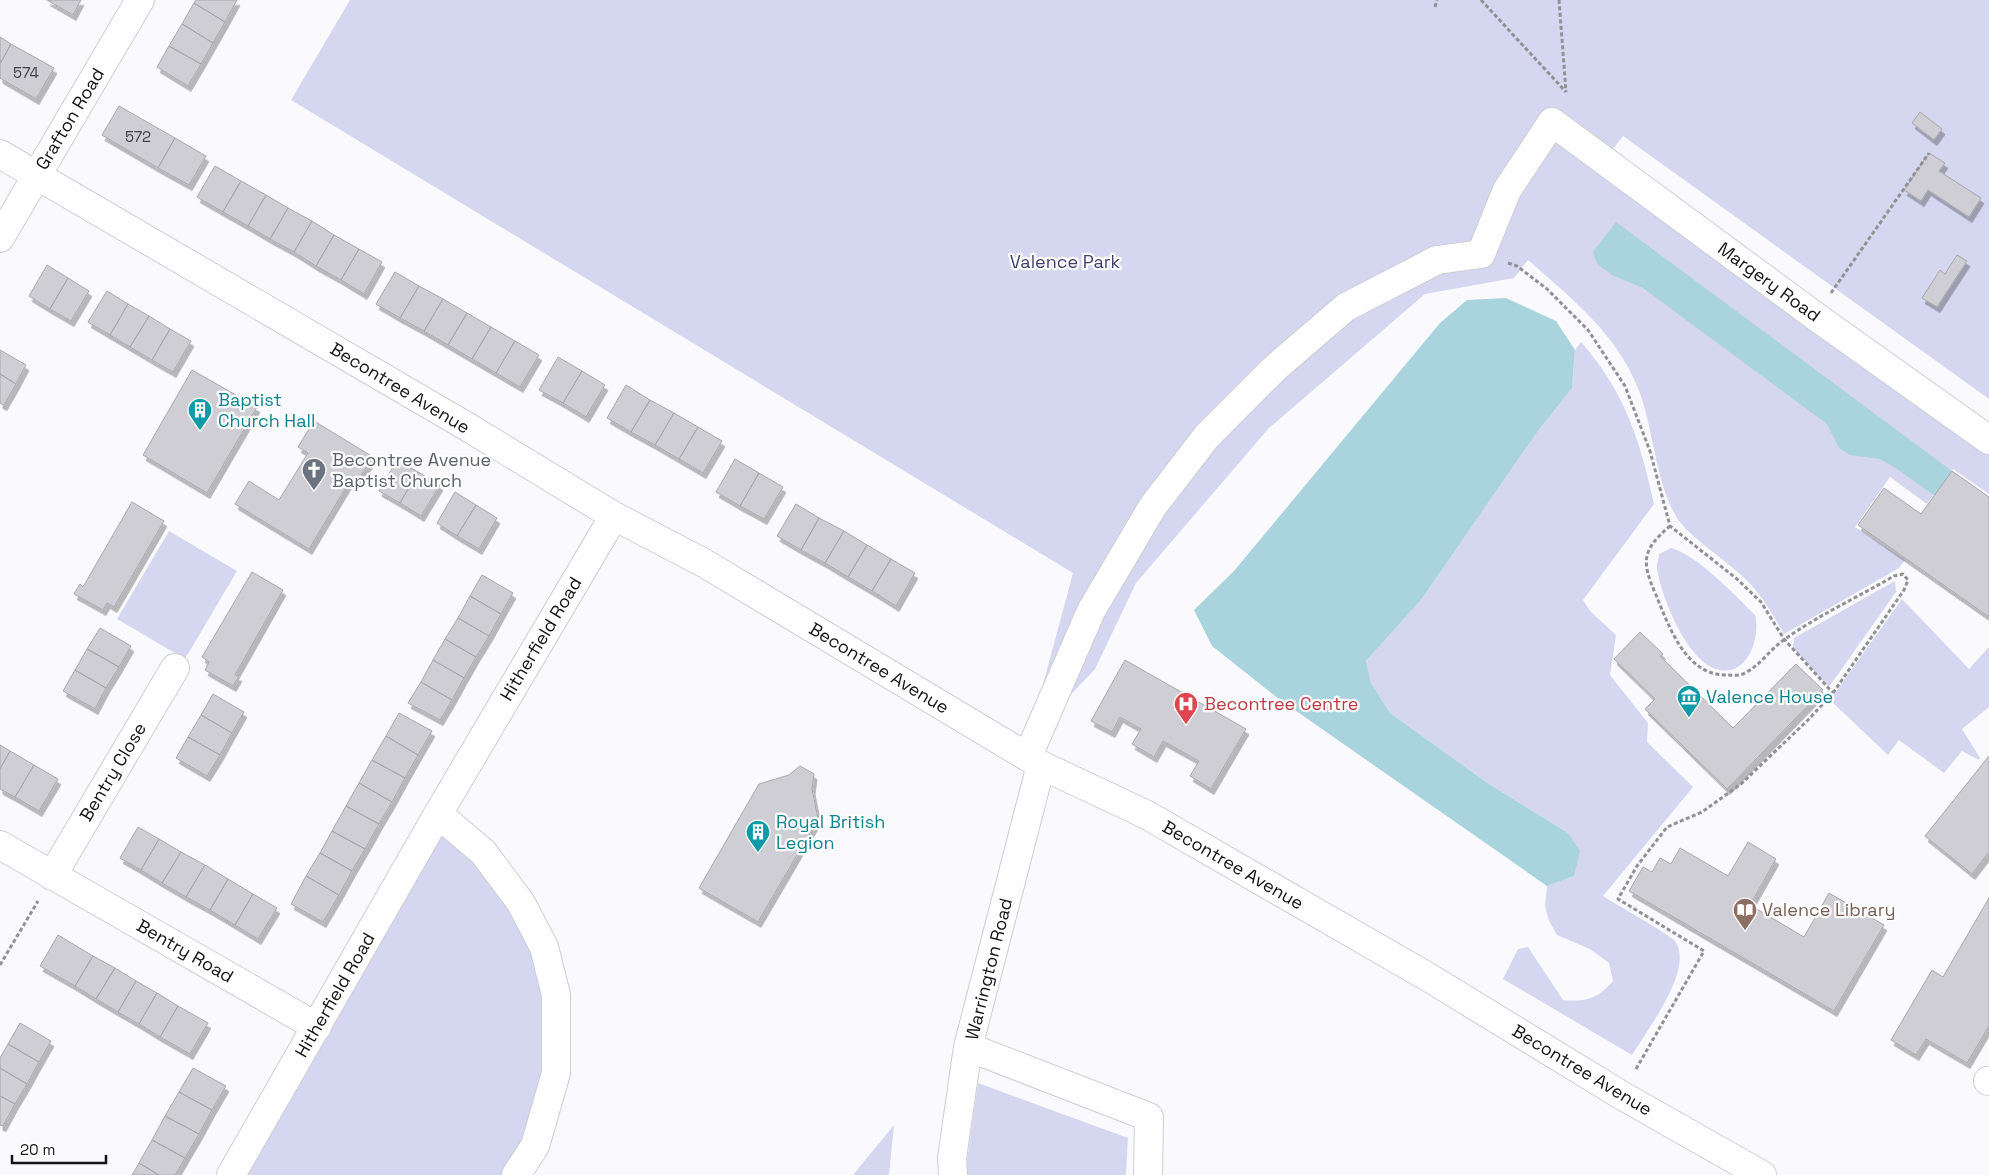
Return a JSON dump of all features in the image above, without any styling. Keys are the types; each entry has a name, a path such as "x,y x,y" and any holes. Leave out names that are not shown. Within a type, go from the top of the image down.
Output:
{"street":[{"name":"Grafton Road","path":"0,238 140,0"},
{"path":"1481,254 1507,190 1552,122"},
{"name":"Margery Road","path":"1552,122 1815,316 1989,440"},
{"name":"Becontree Avenue","path":"0,154 305,332 614,516 704,563 1035,761 1146,816 1428,977 1621,1095 1762,1175"},
{"name":"Warrington Road","path":"953,1175 952,1158 968,1047 1035,761 1091,611 1154,506 1207,436 1275,368 1346,307 1437,260 1481,254"},
{"name":"Hitherfield Road","path":"231,1175 438,814 614,516"},
{"name":"Bentry Close","path":"52,876 175,668"},
{"path":"438,814 483,852 521,903 544,947 556,995 556,1073 534,1146 516,1175"},
{"name":"Bentry Road","path":"0,845 317,1027"},
{"path":"968,1047 1149,1117 1148,1175"}],"path":[{"path":"1436,7 1437,0"},
{"path":"1480,0 1566,92"},
{"path":"1552,122 1566,92 1559,0"},
{"path":"1815,316 1929,153"},
{"path":"1481,254 1517,266 1547,289 1588,330 1625,386 1650,451 1670,526 1737,579 1761,602 1784,639 1833,693"},
{"path":"1621,1095 1704,951 1618,899 1636,866 1667,827 1702,812 1741,784 1808,720 1833,693 1904,590 1908,580 1903,574 1894,576 1784,639 1760,664 1743,674 1717,675 1693,662 1674,638 1648,576 1647,555 1653,540 1670,526"},
{"path":"0,965 52,876"}],"green space":[{"name":"Valence Park","path":"350,0 1989,0 1989,399 1623,136 1596,171 1989,451 1989,494 1953,469 1927,504 1890,477 1855,527 1905,560 1899,568 1784,634 1765,603 1748,582 1679,521 1665,491 1638,388 1618,350 1605,333 1576,303 1528,260 1514,278 1425,294 1269,428 1136,583 1095,669 1061,705 1042,688 1073,573 291,100"},
{"path":"1581,342 1609,379 1620,398 1643,459 1654,504 1583,600 1590,611 1616,635 1610,675 1648,723 1647,742 1693,787 1603,896 1671,937 1675,941 1680,953 1679,967 1667,999 1632,1055 1503,979 1518,949 1528,947 1563,1000 1585,1000 1591,998 1602,992 1613,981 1609,963 1590,949 1557,935 1549,921 1545,906 1547,886 1574,876 1568,833 1489,784 1390,713 1371,683 1366,661 1421,600 1535,435 1572,388 1575,350"},
{"path":"169,531 237,571 185,659 117,619"},
{"path":"1671,548 1681,552 1704,567 1755,615 1756,635 1753,645 1744,662 1736,668 1727,670 1716,669 1705,663 1685,641 1670,611 1657,567 1659,554"},
{"path":"1895,581 1896,592 1829,687 1793,648 1794,638"},
{"path":"1902,599 1969,669 1989,647 1989,707 1962,729 1980,758 1979,760 1962,751 1944,773 1899,740 1888,755 1830,700"},
{"path":"438,814 544,947 556,1073 516,1175 231,1175"},
{"path":"978,1083 1128,1138 1126,1175 965,1175"},
{"path":"894,1125 889,1175 853,1175"}],"shaded area":[{"path":"1616,222 1952,471 1935,496 1880,459 1850,455 1839,448 1827,424 1643,288 1612,275 1597,264 1593,252"},
{"path":"1506,298 1556,321 1575,350 1572,388 1535,435 1421,600 1366,661 1371,683 1390,713 1489,784 1568,833 1580,851 1574,876 1547,886 1279,699 1212,646 1194,610 1234,571 1440,323 1467,300"}],"building":[{"path":"47,0 81,0 73,15"},
{"path":"196,0 237,0 225,22 194,3"},
{"path":"194,3 225,22 213,43 182,24"},
{"path":"182,24 213,43 201,64 169,46"},
{"path":"0,37 11,44 0,64"},
{"path":"11,44 54,68 36,99 0,78 0,64"},
{"path":"169,46 201,64 188,86 157,67"},
{"path":"119,106 175,138 158,168 102,135"},
{"path":"1920,112 1942,129 1934,140 1912,123"},
{"path":"175,138 206,156 189,185 158,168"},
{"path":"1929,153 1945,163 1939,171 1981,198 1969,217 1928,190 1921,201 1904,190"},
{"path":"215,166 241,181 223,212 197,197"},
{"path":"241,181 266,195 248,226 223,212"},
{"path":"266,195 288,208 270,239 248,226"},
{"path":"288,208 312,221 294,252 270,239"},
{"path":"312,221 334,235 316,266 294,252"},
{"path":"334,235 359,249 341,280 316,266"},
{"path":"359,249 382,262 364,294 341,280"},
{"path":"1957,255 1967,261 1937,307 1922,298 1940,270 1945,274"},
{"path":"47,265 68,278 50,309 29,296"},
{"path":"395,272 419,286 400,318 376,304"},
{"path":"68,278 89,291 71,321 50,309"},
{"path":"419,286 443,299 424,331 400,318"},
{"path":"107,291 128,304 110,335 88,322"},
{"path":"443,299 467,313 448,345 424,331"},
{"path":"128,304 149,316 130,347 110,335"},
{"path":"467,313 491,327 472,359 448,345"},
{"path":"149,316 170,329 152,360 130,347"},
{"path":"491,327 515,341 496,373 472,359"},
{"path":"170,329 191,341 173,372 152,360"},
{"path":"515,341 539,355 520,387 496,373"},
{"path":"0,350 26,365 16,384 0,374"},
{"path":"558,357 582,371 563,403 539,390"},
{"name":"Baptist Church Hall","path":"192,370 257,407 207,493 143,455"},
{"path":"582,371 605,385 586,417 563,403"},
{"path":"0,374 16,384 4,405 0,403"},
{"path":"626,385 650,400 631,432 607,418"},
{"path":"650,400 674,413 655,445 631,432"},
{"path":"674,413 698,427 679,459 655,445"},
{"name":"Becontree Avenue Baptist Church","path":"314,421 373,457 357,482 351,479 309,549 235,504 249,481 279,500 308,453 298,447"},
{"path":"698,427 722,441 703,473 679,459"},
{"path":"735,459 759,473 740,506 716,492"},
{"path":"397,460 418,472 400,503 379,491"},
{"path":"1952,471 1989,497 1989,617 1858,525 1884,488 1921,514"},
{"path":"418,472 440,485 421,516 400,503"},
{"path":"759,473 783,487 764,519 740,506"},
{"path":"455,492 476,505 457,536 437,523"},
{"path":"132,502 164,521 114,607 107,603 103,610 74,594 80,584 83,587"},
{"path":"796,504 819,518 801,550 777,536"},
{"path":"476,505 497,518 479,549 457,536"},
{"path":"819,518 844,531 825,563 801,550"},
{"path":"844,531 867,545 848,577 825,563"},
{"path":"867,545 891,559 872,591 848,577"},
{"path":"891,559 915,573 896,606 872,591"},
{"path":"252,572 283,590 235,675 239,676 233,686 205,670 209,662 202,657"},
{"path":"482,575 513,593 501,614 470,596"},
{"path":"470,596 501,614 489,636 458,618"},
{"path":"458,618 489,636 476,657 445,639"},
{"path":"100,628 131,646 119,667 87,649"},
{"name":"Valence House","path":"1640,632 1663,654 1660,656 1733,728 1796,664 1823,690 1727,789 1645,709 1655,699 1614,659"},
{"path":"445,639 476,657 464,678 433,660"},
{"path":"87,649 119,667 106,688 75,670"},
{"path":"433,660 464,678 452,700 421,682"},
{"name":"Becontree Centre","path":"1125,660 1246,729 1211,789 1190,776 1199,761 1163,741 1154,757 1132,744 1141,729 1120,717 1112,732 1091,721"},
{"path":"75,670 106,688 95,709 63,691"},
{"path":"421,682 452,700 440,720 408,703"},
{"path":"213,694 244,712 232,733 201,715"},
{"path":"399,713 432,731 418,755 386,736"},
{"path":"201,715 232,733 220,755 188,737"},
{"path":"386,736 418,755 405,778 372,760"},
{"path":"188,737 220,755 207,776 176,758"},
{"path":"0,745 10,751 0,769"},
{"path":"10,751 34,765 15,797 0,789 0,769"},
{"path":"1989,756 1989,852 1972,874 1925,836"},
{"path":"372,760 405,778 392,802 359,783"},
{"path":"34,765 58,779 39,811 15,797"},
{"name":"Royal British Legion","path":"800,766 814,774 812,789 818,819 758,922 699,888 759,784 789,775"},
{"path":"359,783 392,802 379,824 346,806"},
{"path":"346,806 379,824 365,849 332,831"},
{"path":"138,827 159,839 141,870 120,858"},
{"path":"332,831 365,849 352,871 320,853"},
{"path":"159,839 181,852 162,883 141,870"},
{"name":"Valence Library","path":"1748,842 1776,859 1750,905 1804,937 1829,893 1884,925 1834,1011 1629,891 1643,867 1652,872 1660,858 1671,864 1680,848 1728,876"},
{"path":"181,852 205,865 186,897 162,883"},
{"path":"320,853 352,871 339,895 306,876"},
{"path":"205,865 228,879 210,910 186,897"},
{"path":"306,876 339,895 323,922 291,904"},
{"path":"228,879 253,894 235,925 210,910"},
{"path":"253,894 277,908 258,939 235,925"},
{"path":"1989,898 1989,1026 1967,1063 1926,1039 1916,1055 1891,1040 1932,970 1943,977"},
{"path":"58,935 93,956 75,986 40,966"},
{"path":"93,956 115,968 96,999 75,986"},
{"path":"115,968 136,981 118,1012 96,999"},
{"path":"136,981 157,993 139,1024 118,1012"},
{"path":"157,993 178,1006 160,1037 139,1024"},
{"path":"178,1006 208,1023 190,1054 160,1037"},
{"path":"20,1023 51,1041 39,1062 8,1044"},
{"path":"8,1044 39,1062 27,1084 0,1068 0,1058"},
{"path":"0,1068 27,1084 15,1104 0,1096"},
{"path":"193,1068 226,1086 212,1110 179,1092"},
{"path":"179,1092 212,1110 199,1134 165,1116"},
{"path":"0,1096 15,1104 3,1126 0,1125"},
{"path":"165,1116 199,1134 185,1158 152,1140"},
{"path":"152,1140 185,1158 175,1175 159,1175 139,1163"},
{"path":"139,1163 159,1175 132,1175"}],"place":[{"name":"Baptist Church Hall","path":"200,431"},
{"name":"Becontree Avenue Baptist Church","path":"314,491"},
{"name":"Valence House","path":"1689,718"},
{"name":"Becontree Centre","path":"1186,725"},
{"name":"Royal British Legion","path":"758,853"},
{"name":"Valence Library","path":"1745,931"}]}
